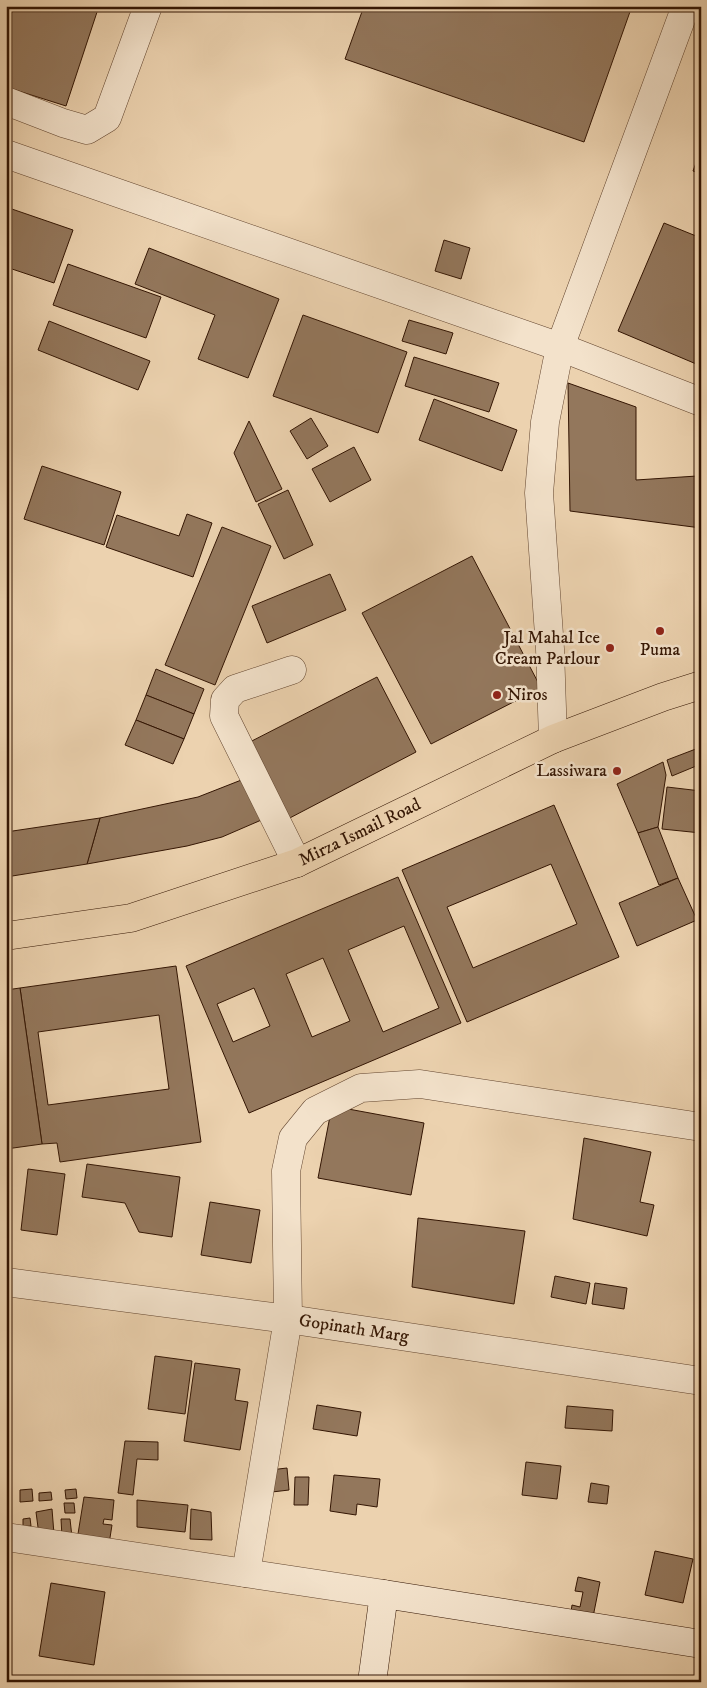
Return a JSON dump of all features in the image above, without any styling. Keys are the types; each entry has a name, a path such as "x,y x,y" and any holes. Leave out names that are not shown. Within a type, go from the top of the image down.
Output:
{"highway":[{"name":"Mirza Ismail Road","path":"6,936 130,918 296,862 553,739 663,697 701,685"}],"street":[{"path":"6,101 87,130 107,118 148,6"},
{"path":"553,739 550,649 539,493 545,422 560,347 686,6"},
{"path":"6,154 560,347 701,402"},
{"path":"292,670 235,689 225,700 224,716 296,862"},
{"path":"246,1572 288,1319 286,1171 293,1138 315,1111 361,1088 420,1084 701,1127"},
{"name":"Gopinath Marg","path":"6,1282 288,1319 701,1381"},
{"path":"6,1537 246,1572 701,1644"},
{"path":"372,1682 384,1594"}],"building":[{"path":"13,6 99,6 66,106 6,87 6,25"},
{"path":"364,6 632,6 584,142 345,59"},
{"path":"701,149 701,174 693,171"},
{"path":"6,207 73,230 54,283 6,267"},
{"path":"664,223 701,238 701,366 618,331"},
{"path":"444,240 470,248 461,279 435,271"},
{"path":"149,248 279,299 248,378 198,359 215,315 135,284"},
{"path":"68,264 161,297 146,338 53,305"},
{"path":"303,315 407,352 378,433 273,396"},
{"path":"409,320 453,333 446,354 402,341"},
{"path":"49,321 150,361 138,390 38,350"},
{"path":"414,357 499,383 489,412 405,386"},
{"path":"568,383 636,407 636,480 697,476 701,463 701,528 570,511"},
{"path":"434,399 517,430 502,471 419,440"},
{"path":"311,418 328,446 307,459 290,431"},
{"path":"249,421 282,489 256,502 234,453"},
{"path":"354,447 371,480 330,502 312,469"},
{"path":"42,466 121,492 104,545 24,519"},
{"path":"288,490 313,545 284,559 258,504"},
{"path":"187,514 212,523 193,577 106,547 117,515 179,536"},
{"path":"222,527 271,546 215,685 165,665"},
{"path":"472,556 541,688 431,744 362,613"},
{"path":"330,574 346,610 267,643 252,606"},
{"path":"156,669 204,689 194,714 146,695"},
{"path":"377,677 416,752 284,821 244,745"},
{"path":"146,695 194,714 184,739 136,720"},
{"path":"136,720 184,739 173,764 125,745"},
{"path":"701,747 701,764 672,776 667,760"},
{"path":"663,762 666,775 658,827 638,833 617,784"},
{"path":"249,777 266,818 222,837 187,846 87,864 100,818 198,797"},
{"path":"667,787 701,791 701,833 662,829"},
{"path":"554,805 619,957 467,1022 402,870","holes":["551,864 577,924 473,968 447,907"]},
{"path":"100,818 87,864 6,877 6,832"},
{"path":"658,827 678,878 659,885 638,833"},
{"path":"398,877 461,1023 249,1113 186,966","holes":["404,926 439,1008 383,1032 348,950","323,958 350,1021 312,1037 286,974","254,988 270,1026 233,1042 217,1004"]},
{"path":"678,878 697,920 637,946 619,903"},
{"path":"176,966 201,1142 60,1162 57,1143 42,1144 20,988","holes":["159,1015 169,1089 48,1105 38,1032"]},
{"path":"20,988 42,1144 6,1149 6,990"},
{"path":"332,1106 424,1123 411,1195 318,1178"},
{"path":"584,1138 651,1152 640,1202 654,1205 647,1236 573,1219"},
{"path":"87,1164 180,1177 172,1237 139,1232 125,1203 82,1197"},
{"path":"28,1169 65,1174 57,1235 21,1230"},
{"path":"210,1202 260,1210 251,1263 201,1255"},
{"path":"418,1218 525,1231 514,1304 412,1287"},
{"path":"555,1276 590,1283 586,1304 551,1297"},
{"path":"595,1283 627,1288 624,1309 592,1304"},
{"path":"155,1356 192,1361 185,1414 148,1409"},
{"path":"195,1363 240,1369 235,1400 248,1402 240,1450 184,1441"},
{"path":"317,1405 361,1412 357,1436 313,1429"},
{"path":"567,1406 613,1410 612,1431 565,1428"},
{"path":"6,1425 11,1426 6,1449"},
{"path":"125,1441 158,1442 158,1460 137,1459 133,1495 118,1493"},
{"path":"526,1462 561,1466 557,1499 522,1495"},
{"path":"287,1468 289,1490 272,1492 270,1470"},
{"path":"334,1475 380,1479 377,1507 357,1504 356,1515 330,1511"},
{"path":"295,1477 309,1477 308,1505 294,1505"},
{"path":"591,1483 609,1486 607,1504 588,1502"},
{"path":"32,1489 33,1501 20,1502 20,1490"},
{"path":"76,1489 77,1498 66,1499 65,1490"},
{"path":"51,1492 52,1500 39,1501 39,1493"},
{"path":"84,1497 114,1500 112,1520 104,1519 103,1524 112,1525 109,1544 77,1540"},
{"path":"137,1500 188,1505 185,1532 137,1527"},
{"path":"64,1503 74,1503 75,1513 65,1513"},
{"path":"52,1509 54,1534 39,1535 36,1512"},
{"path":"191,1509 211,1512 212,1540 190,1539"},
{"path":"30,1518 31,1526 23,1527 23,1519"},
{"path":"61,1519 70,1519 72,1537 62,1537"},
{"path":"655,1551 693,1559 683,1603 645,1595"},
{"path":"578,1577 600,1582 593,1617 571,1612 572,1605 580,1607 583,1592 575,1591"},
{"path":"51,1583 105,1592 94,1665 39,1656"}],"place":[{"name":"Puma","path":"660,631"},
{"name":"Jal Mahal Ice Cream Parlour","path":"610,648"},
{"name":"Niros","path":"497,695"},
{"name":"Lassiwara","path":"617,771"}]}
